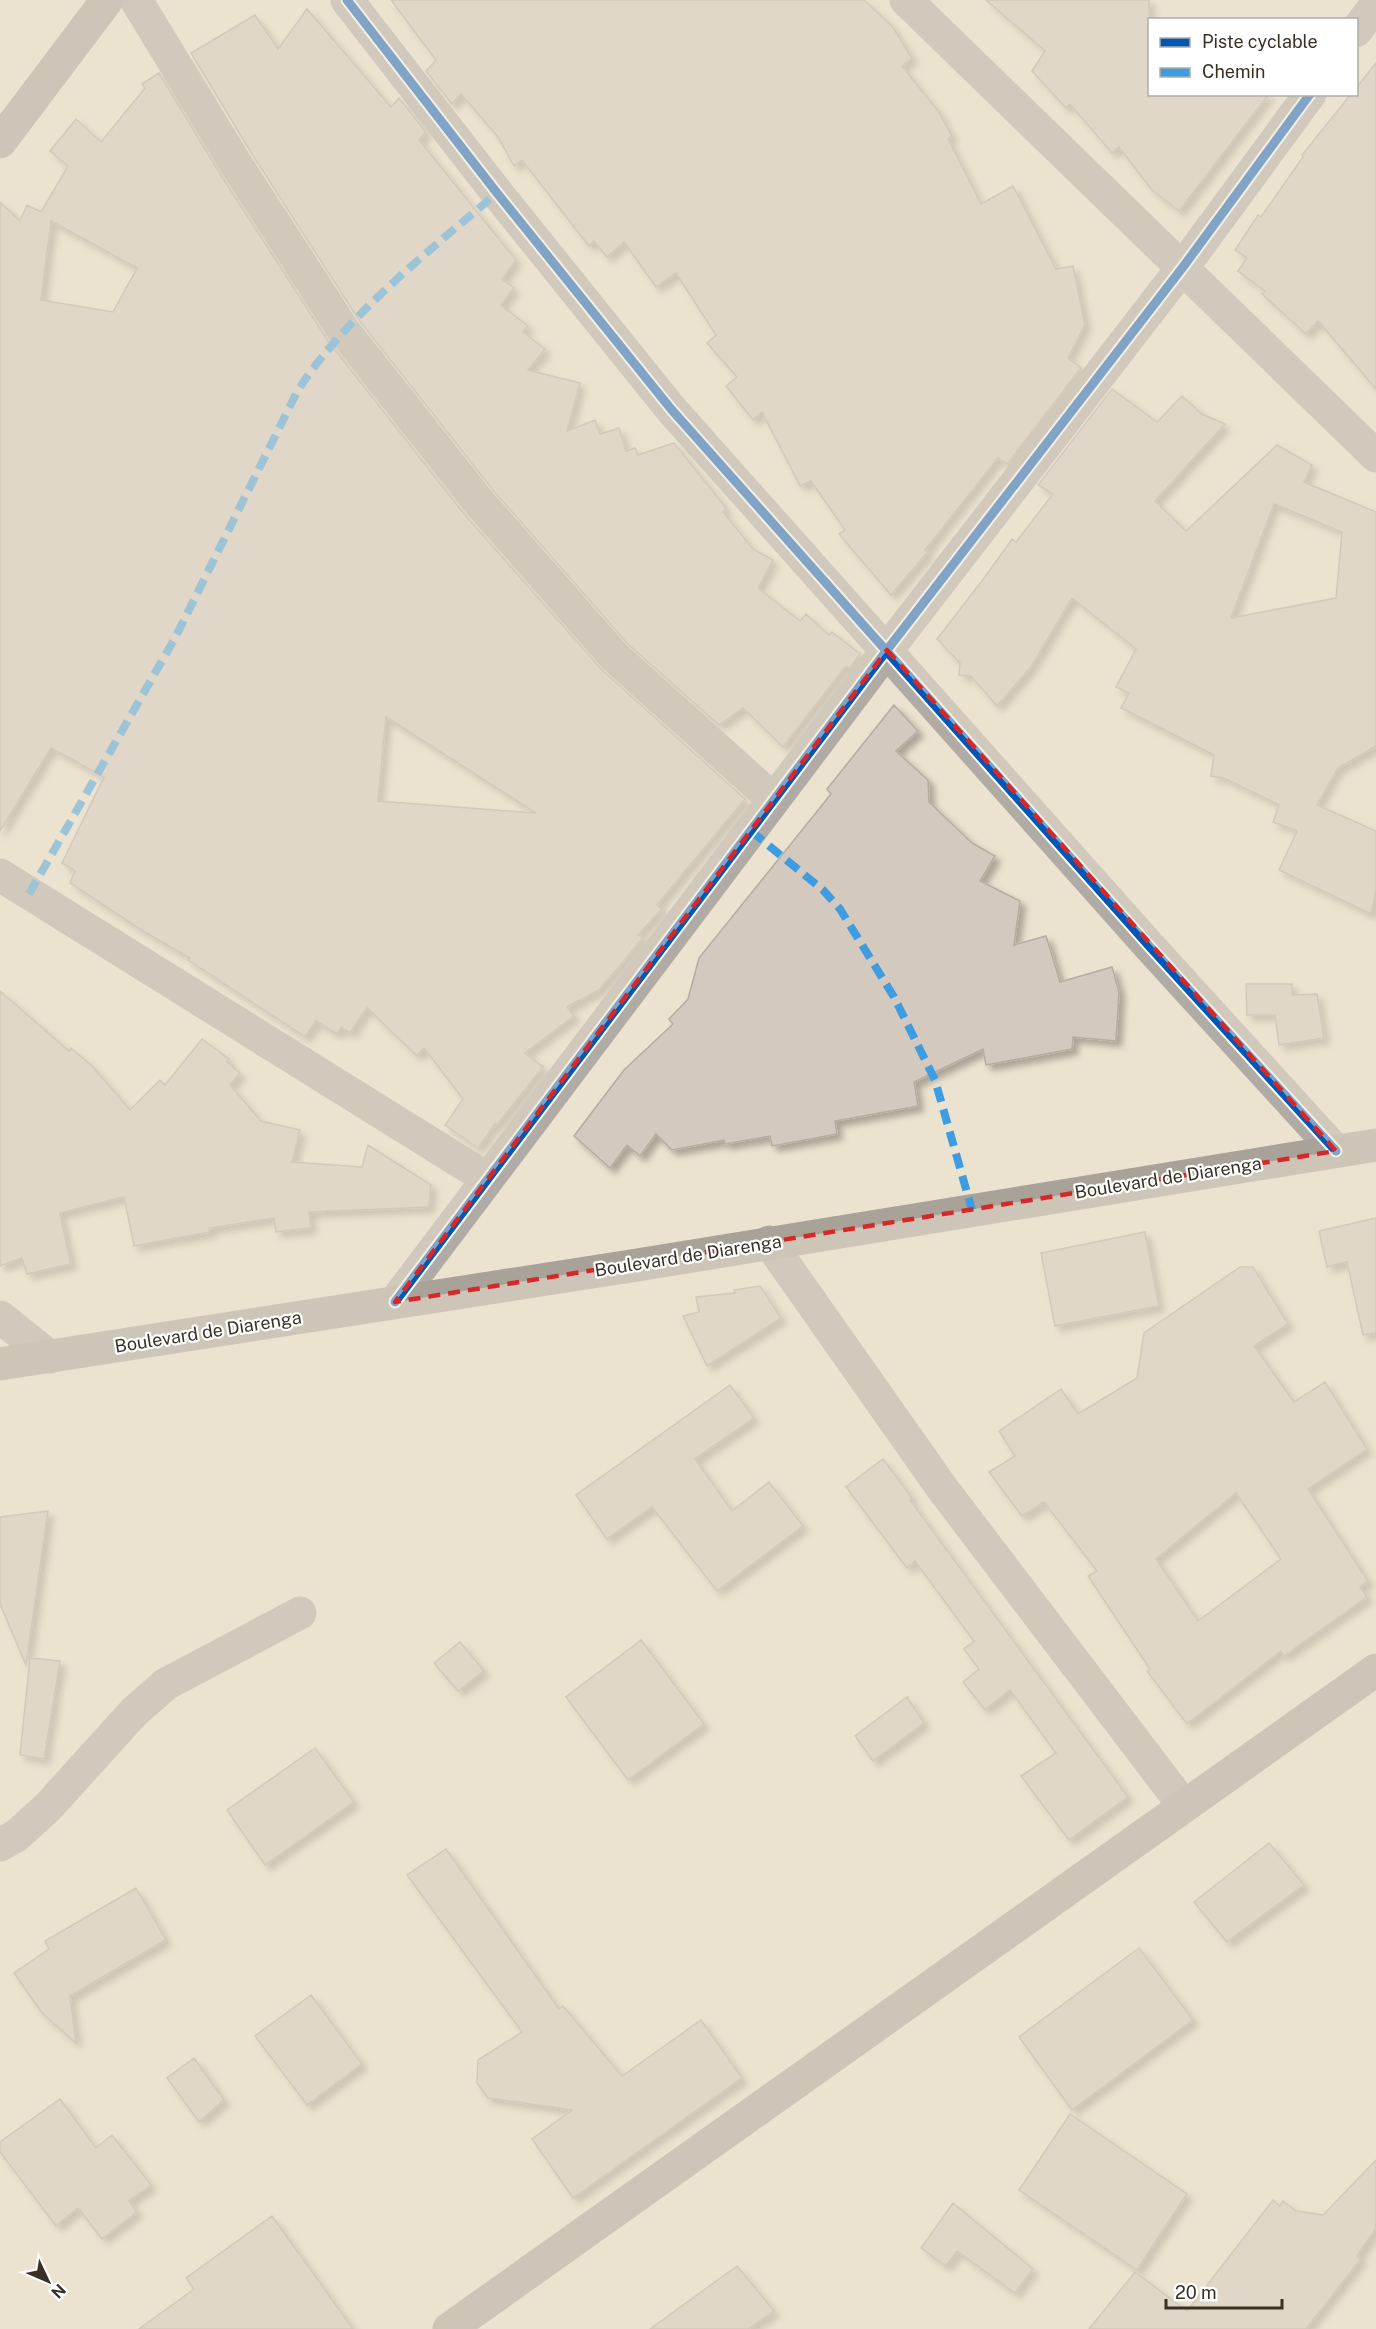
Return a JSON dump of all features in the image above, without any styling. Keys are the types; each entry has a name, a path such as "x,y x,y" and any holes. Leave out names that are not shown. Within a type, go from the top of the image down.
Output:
{"main road":[{"path":"0,142 107,0"},
{"name":"Boulevard de Diarenga","path":"0,1364 631,1266 1376,1145"},
{"path":"449,2329 1376,1670"}],"street":[{"path":"136,0 236,164 344,331 472,493 615,657 774,800"},
{"path":"346,0 497,194 670,409 1150,947 1336,1151"},
{"path":"906,0 1376,456"},
{"path":"1358,28 1376,5"},
{"path":"395,1302 887,650 1183,267 1309,96"},
{"path":"0,875 488,1179"},
{"path":"769,1242 942,1488 1184,1806"},
{"path":"0,1317 50,1357"},
{"path":"0,1845 16,1836 48,1807 134,1712 166,1684 300,1613"}],"highlighted area":[{"path":"887,650 1336,1151 395,1302"}],"building":[{"path":"391,0 864,0 892,26 912,58 902,66 938,111 952,136 948,139 981,204 1013,186 1056,269 1073,266 1085,325 1068,358 1081,368 1007,464 998,458 925,550 928,552 891,595 839,534 845,530 811,481 800,486 762,412 753,420 726,386 737,377 707,343 716,335 676,273 656,287 624,242 607,257 594,241 589,246 522,160 514,166 498,137 461,94 452,104 426,71 436,60"},
{"path":"986,0 1149,0 1148,96 1267,96 1179,211 1152,190 1119,147 1112,153 1070,104 1066,108 1032,71 1045,51"},
{"path":"307,9 391,107 399,98 426,132 419,140 516,260 502,279 514,288 501,305 528,326 523,332 545,349 528,370 580,383 567,431 595,420 600,434 619,428 626,451 635,448 638,455 674,443 726,508 723,512 753,549 773,560 758,588 800,621 806,614 829,635 832,632 860,654 850,668 845,667 783,747 743,708 719,725 628,644 493,490 359,320 252,154 191,53 255,15 278,49"},
{"path":"1376,63 1376,389 1318,321 1306,334 1262,294 1265,291 1238,271 1247,258 1235,250 1258,215 1261,217 1303,157 1302,155 1349,96 1358,96 1358,86"},
{"path":"159,73 220,174 328,341 464,514 601,669 745,799 657,905 662,909 638,935 643,937 599,990 567,1007 574,1016 525,1053 543,1067 478,1148 445,1125 463,1099 424,1048 417,1056 367,1008 350,1033 341,1027 337,1034 316,1021 305,1037 188,960 190,958 143,931 70,883 75,871 62,863 104,777 51,748 0,831 0,202 20,221 27,205 41,212 68,166 50,151 76,119 101,142 145,88 142,84","holes":["51,221 137,268 113,312 41,300","386,717 536,813 378,801"]},
{"path":"1112,389 1157,422 1182,396 1202,414 1225,424 1155,501 1186,531 1277,445 1312,465 1304,482 1376,512 1376,746 1338,768 1317,805 1376,831 1376,892 1371,914 1279,870 1297,831 1273,822 1279,805 1224,778 1211,776 1214,755 1121,708 1129,693 1116,687 1136,649 1072,598 1031,667 997,706 971,676 959,675 960,663 937,639 1012,539 1016,542 1053,494 1038,485","holes":["1274,504 1342,532 1336,598 1231,618"]},
{"path":"894,705 918,731 896,751 928,780 929,802 972,843 995,856 980,881 1020,901 1014,945 1046,936 1060,982 1112,967 1119,992 1116,1041 1073,1037 1072,1049 986,1065 983,1049 914,1082 918,1106 835,1121 837,1134 772,1146 770,1136 725,1144 724,1140 672,1150 656,1134 640,1156 627,1145 610,1168 574,1136 624,1070 673,1024 669,1019 688,999 699,958 831,794 827,789"},
{"path":"1246,984 1292,984 1292,995 1317,994 1324,1038 1279,1045 1275,1015 1247,1015"},
{"path":"0,991 69,1051 71,1048 93,1067 130,1110 160,1080 165,1085 202,1039 229,1059 227,1062 240,1073 230,1085 261,1121 300,1130 292,1162 362,1167 368,1145 431,1185 429,1207 309,1212 311,1228 276,1232 274,1218 209,1228 210,1232 134,1246 124,1197 60,1213 71,1264 27,1274 22,1258 0,1266"},
{"path":"1376,1218 1376,1333 1363,1335 1347,1262 1327,1267 1319,1231"},
{"path":"1145,1232 1159,1306 1055,1326 1041,1253"},
{"path":"1240,1267 1253,1267 1288,1324 1254,1346 1294,1402 1325,1382 1367,1449 1308,1489 1368,1581 1360,1587 1367,1597 1284,1656 1281,1651 1187,1724 1147,1671 1150,1669 1088,1576 1097,1571 1044,1502 1022,1516 989,1472 1015,1456 999,1431 1061,1389 1078,1414 1137,1378 1144,1333","holes":["1236,1493 1281,1559 1198,1621 1156,1559"]},
{"path":"760,1286 781,1318 707,1366 683,1316 699,1312 696,1297 735,1293 734,1290"},
{"path":"730,1385 754,1418 695,1459 732,1511 769,1482 803,1526 717,1591 652,1507 607,1539 576,1495"},
{"path":"883,1459 912,1498 910,1500 1128,1797 1069,1840 1021,1776 1056,1753 1010,1690 985,1710 963,1682 979,1669 964,1649 974,1641 915,1561 907,1568 846,1487"},
{"path":"48,1511 26,1665 0,1604 0,1517"},
{"path":"641,1640 704,1724 628,1780 566,1697"},
{"path":"460,1642 484,1671 458,1691 434,1663"},
{"path":"30,1658 60,1661 44,1759 20,1755"},
{"path":"907,1697 924,1723 873,1761 855,1736"},
{"path":"315,1748 354,1802 265,1865 227,1810"},
{"path":"1269,1843 1304,1885 1227,1942 1194,1902"},
{"path":"446,1849 559,2009 563,2006 622,2076 701,2020 742,2078 573,2198 532,2139 572,2110 488,2098 477,2083 478,2060 522,2032 407,1875"},
{"path":"136,1888 166,1940 70,1996 76,2043 42,2013 14,1973 49,1949 45,1941"},
{"path":"1139,1948 1193,2020 1072,2110 1019,2037"},
{"path":"311,1995 362,2064 307,2105 255,2036"},
{"path":"194,2058 224,2100 199,2122 167,2078"},
{"path":"60,2099 96,2148 112,2135 151,2185 129,2201 137,2212 102,2239 78,2208 56,2226 0,2152 0,2142"},
{"path":"1070,2114 1187,2194 1137,2270 1019,2190"},
{"path":"1376,2160 1376,2228 1357,2256 1361,2259 1306,2329 1089,2329 1135,2272 1187,2311 1273,2200 1280,2206 1283,2201 1296,2211 1323,2215"},
{"path":"953,2203 1033,2269 1015,2293 957,2251 946,2266 921,2248"},
{"path":"272,2216 353,2329 139,2329 194,2289 186,2278"},
{"path":"737,2266 774,2311 748,2329 650,2329"}],"marked path":[{"path":"29,894 175,638 298,390 340,336 364,310 497,193"},
{"path":"751,831 823,890 840,909 894,997 935,1080 972,1210"}],"cycle path":[{"path":"347,0 497,193 671,409 1150,947 1336,1151"},
{"path":"395,1302 887,650 1183,267 1309,96"}]}
